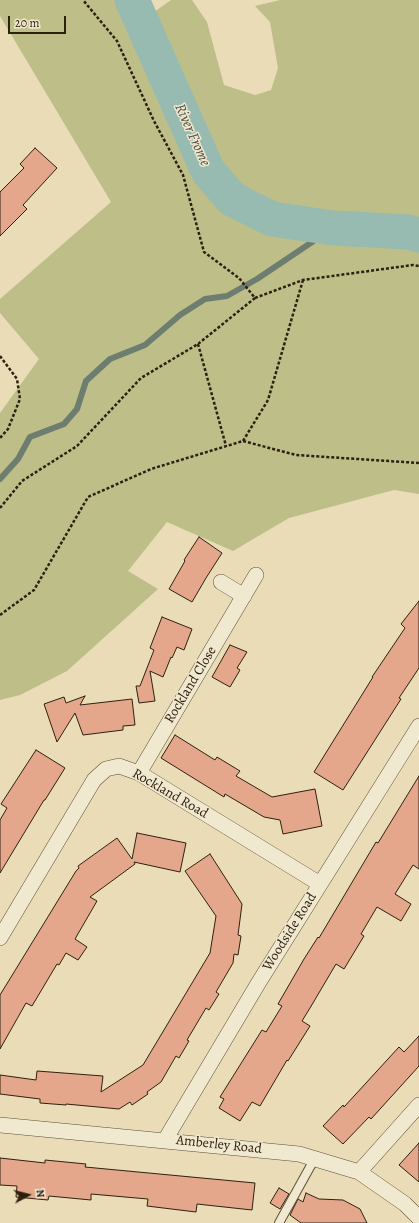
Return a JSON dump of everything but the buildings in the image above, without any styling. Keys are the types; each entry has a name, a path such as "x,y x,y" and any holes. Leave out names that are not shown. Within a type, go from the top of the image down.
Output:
{"street":[{"name":"Rockland Close","path":"139,773 256,575"},
{"path":"222,582 244,596"},
{"name":"Woodside Road","path":"165,1140 259,982 419,726"},
{"name":"Rockland Road","path":"0,938 94,780 106,769 119,766 139,773 320,884"},
{"path":"359,1172 419,1105"},
{"name":"Amberley Road","path":"0,1125 299,1154 359,1172 404,1204 419,1218"}],"lane":[{"path":"279,1223 315,1158"}],"path":[{"path":"83,0 117,41 154,121 183,175 204,252 239,278 255,298"},
{"path":"0,508 22,481 77,446 141,378 198,344 255,298 303,280 413,265 419,266"},
{"path":"244,441 268,400 303,280"},
{"path":"198,344 226,446"},
{"path":"0,356 17,379 20,399 8,429 0,438"},
{"path":"0,615 34,590 88,497 151,469 244,441 296,455 419,463"}],"green space":[{"path":"0,0 147,0 154,12 171,0 192,0 207,22 224,85 255,95 271,90 278,68 270,22 255,6 280,0 419,0 419,494 394,490 289,518 233,551 167,522 128,571 158,589 67,671 20,695 0,700 0,413 39,359 0,313 0,299 111,202 0,16"}],"waterway":[{"name":"River Frome","path":"132,0 208,171 232,199 272,219 333,228 409,232 419,235"},
{"path":"0,479 18,459 30,437 64,424 77,409 86,381 110,359 145,345 180,315 205,299 227,296 257,279 333,228"}]}
